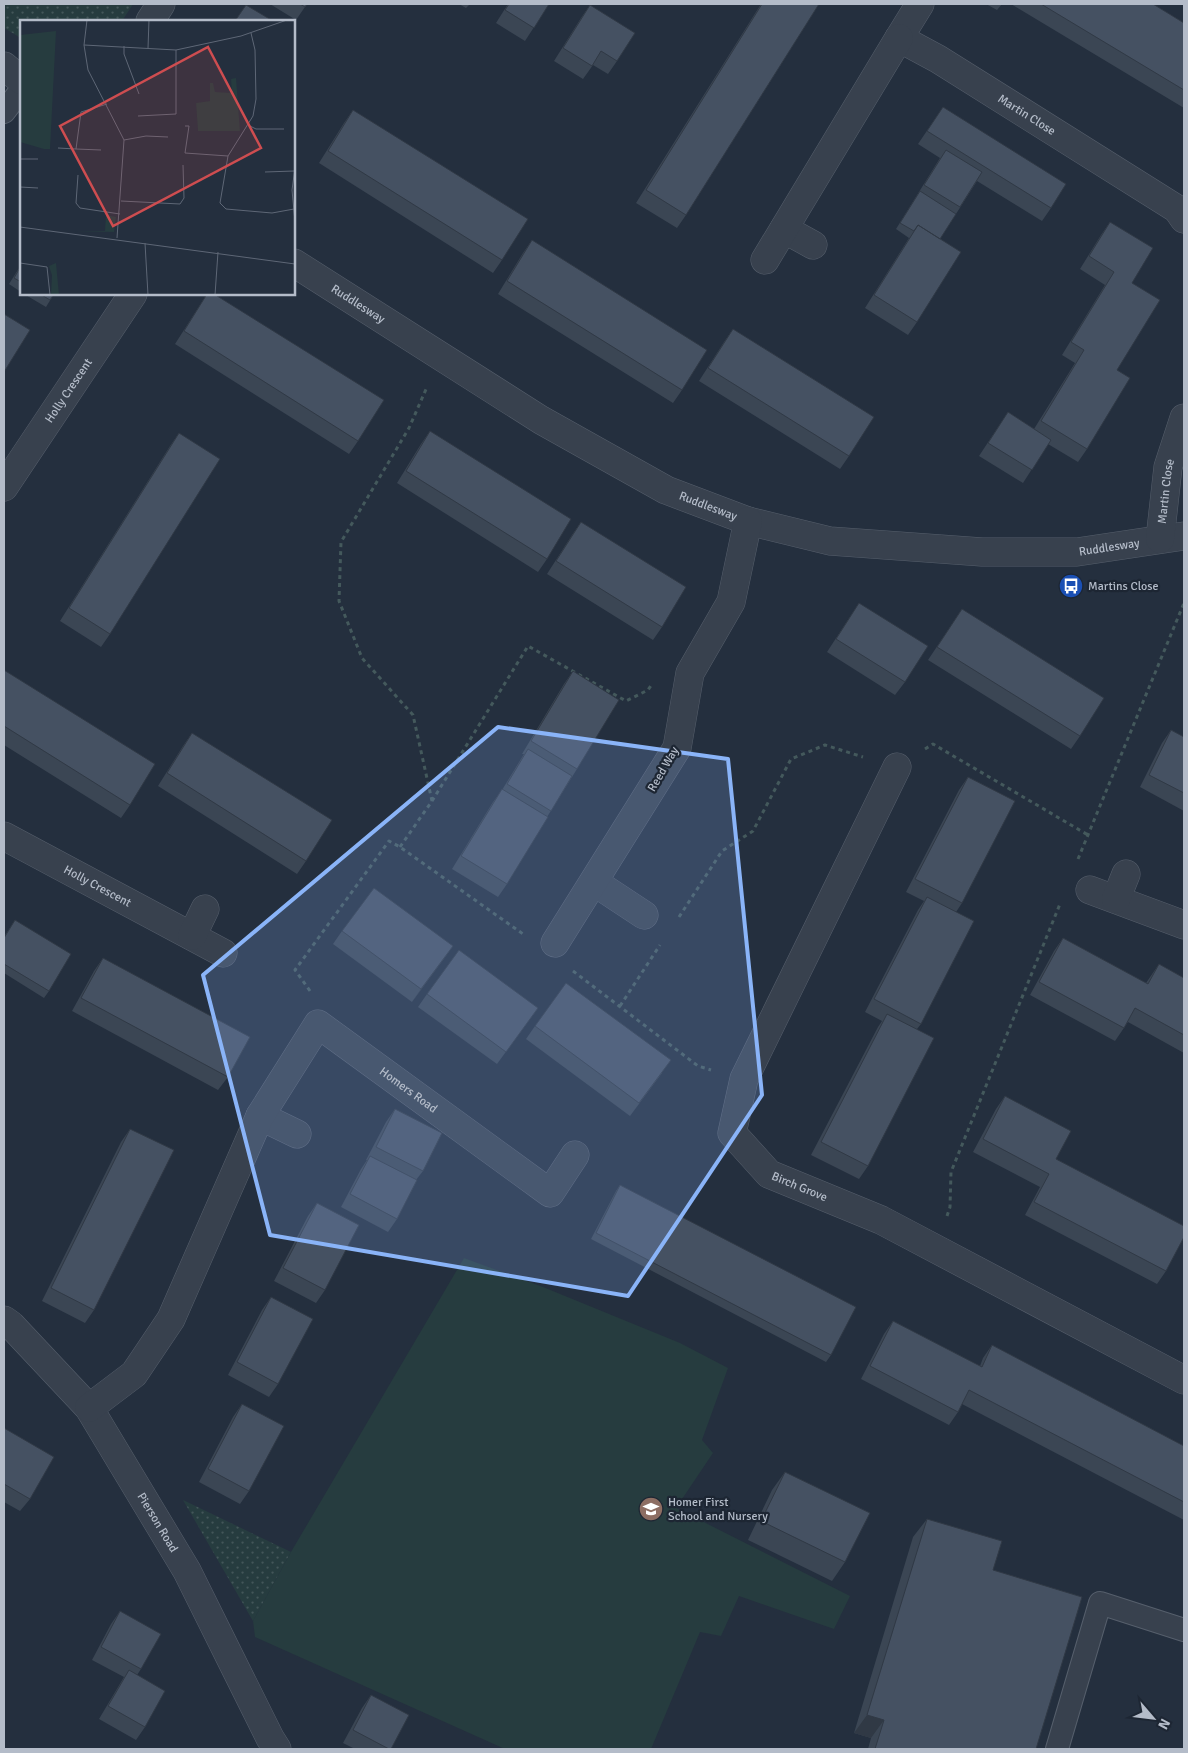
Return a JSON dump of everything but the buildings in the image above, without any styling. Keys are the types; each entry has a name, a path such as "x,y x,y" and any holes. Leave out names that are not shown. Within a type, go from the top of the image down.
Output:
{"street":[{"path":"151,20 161,4"},
{"path":"765,260 920,4"},
{"name":"Martin Close","path":"899,38 938,59 1177,209 1184,218"},
{"path":"4,66 20,79"},
{"path":"784,229 813,245"},
{"name":"Ruddlesway","path":"295,264 541,420 666,490 748,521 830,541 982,552 1077,552 1172,538"},
{"name":"Holly Crescent","path":"4,486 132,295"},
{"name":"Martin Close","path":"1172,538 1168,467 1184,418"},
{"name":"Reed Way","path":"551,947 678,748 690,673 731,602 748,521"},
{"name":"Birch Grove","path":"896,767 744,1079 732,1133 769,1174 881,1220 1184,1380"},
{"name":"Holly Crescent","path":"4,836 223,953"},
{"path":"594,882 644,916"},
{"path":"1090,890 1121,887 1184,925"},
{"path":"192,936 205,909"},
{"path":"89,1408 134,1374 171,1319 260,1116 318,1024"},
{"name":"Homers Road","path":"318,1024 550,1193 575,1155"},
{"path":"260,1116 297,1134"},
{"name":"Pierson Road","path":"4,1320 11,1325 89,1408 187,1571 267,1746"}],"lane":[{"path":"4,112 20,91"},
{"path":"1057,1749 1100,1603 1184,1630"}],"path":[{"path":"432,801 413,715 362,658 339,601 341,542 408,428 440,356"},
{"path":"1077,862 1184,603"},
{"path":"400,847 432,801 528,646 626,701 648,690 653,682"},
{"path":"675,922 722,851 753,831 791,759 825,745 896,767 933,744 1088,835"},
{"path":"318,1024 317,1001 294,970 388,841 400,847 551,947 620,1006 698,1066 744,1079"},
{"path":"934,1248 950,1207 950,1172 1062,899"},
{"path":"620,1006 665,937"}],"highlighted area":[{"path":"498,727 728,759 762,1095 628,1296 270,1235 203,975"}],"green space":[{"path":"4,4 133,4 123,20 20,20 20,37 4,28"},
{"path":"464,1258 543,1287 680,1343 728,1368 702,1440 713,1453 676,1508 850,1596 834,1629 739,1596 721,1636 700,1632 651,1749 505,1749 255,1637 253,1621 291,1552"},
{"path":"183,1500 291,1552 253,1621"}],"place":[{"name":"Martins Close","path":"1071,586"},
{"name":"Homer First School and Nursery","path":"651,1509"}]}
